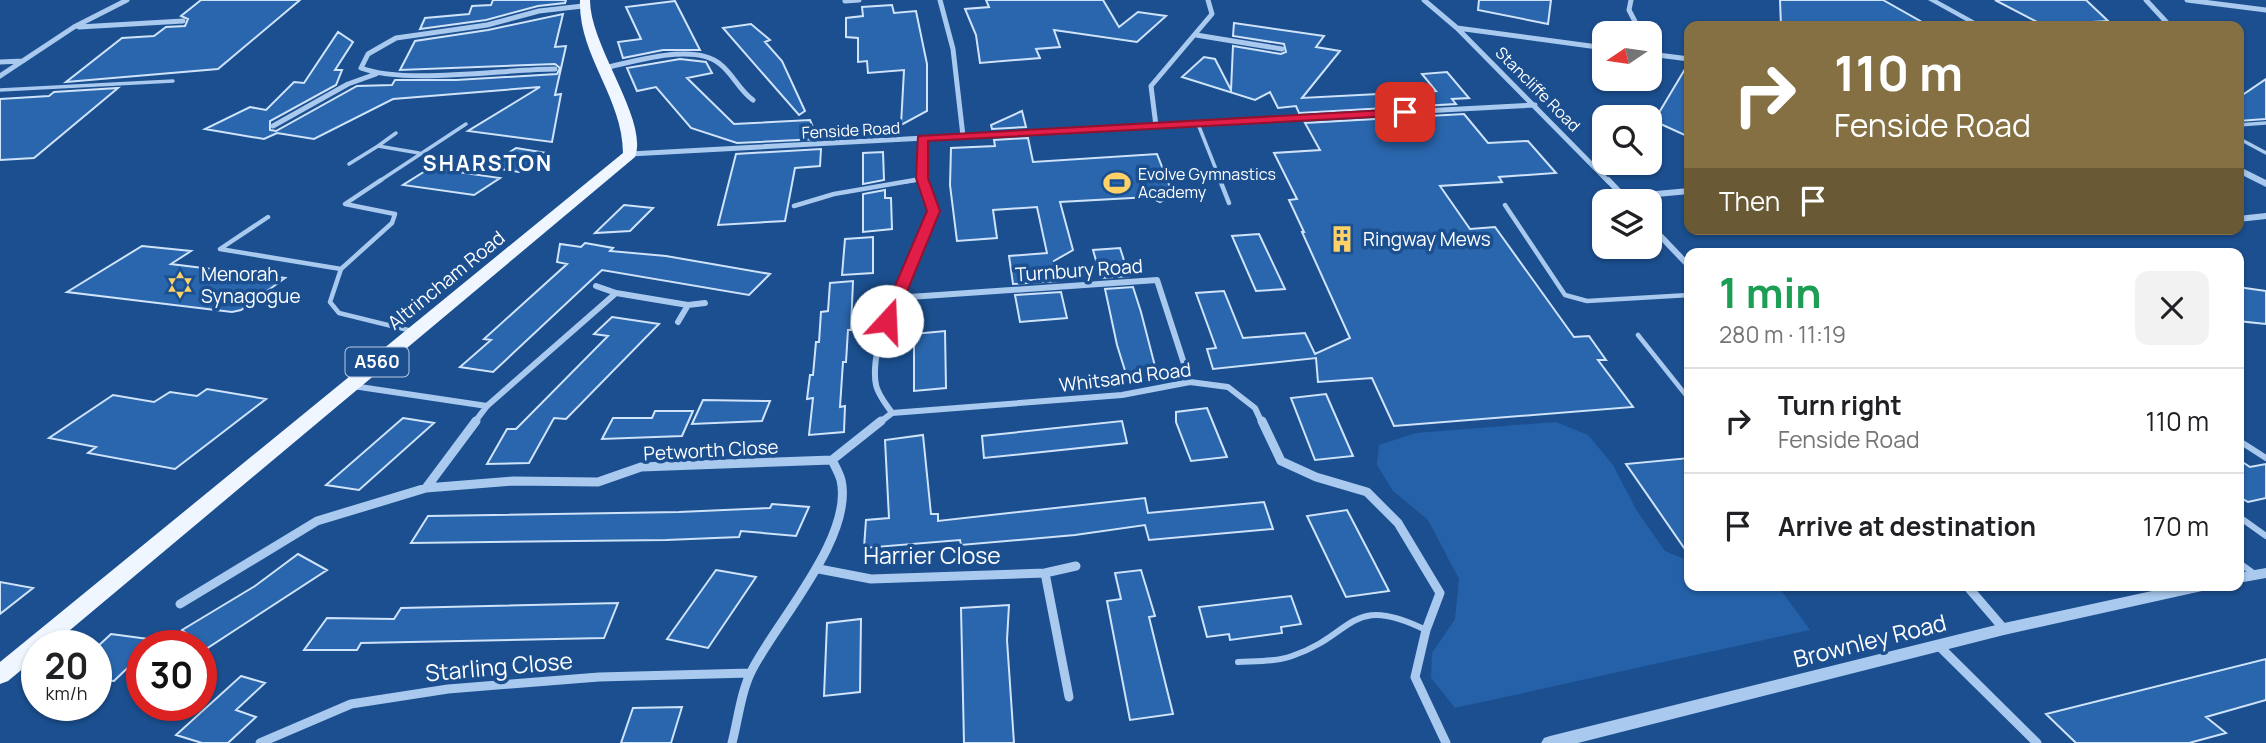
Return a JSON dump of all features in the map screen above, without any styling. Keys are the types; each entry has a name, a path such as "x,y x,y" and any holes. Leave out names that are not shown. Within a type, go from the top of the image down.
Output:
{"main road":[{"path":"584,3 604,68 631,131 630,154"},
{"name":"Altrincham Road","path":"0,675 349,385 585,194 630,154"}],"street":[{"path":"0,76 74,27 127,0"},
{"path":"845,1 859,0"},
{"path":"940,0 953,49 962,136"},
{"path":"1156,126 1151,86 1212,14 1208,0"},
{"name":"Stancliffe Road","path":"1423,0 1457,28 1616,189"},
{"path":"1631,0 1629,10 1635,21"},
{"path":"1932,0 1971,21"},
{"path":"2146,0 2165,21"},
{"path":"2186,0 2266,10"},
{"path":"555,69 513,68 448,76 380,73 361,68 363,57 371,49 390,39 413,33 485,25 584,3"},
{"path":"74,27 183,21"},
{"path":"1457,28 1592,46"},
{"path":"1195,35 1282,49"},
{"path":"604,68 683,54 703,55 716,60 729,72 737,90 753,100"},
{"path":"1662,55 1684,58"},
{"path":"0,62 23,61"},
{"path":"273,126 348,83 380,73"},
{"name":"Fenside Road","path":"630,154 1535,105"},
{"path":"732,743 750,673 795,598 819,569 841,507 841,480 832,460 892,413 875,384 879,344 895,298 933,211 923,179 922,138"},
{"path":"2244,172 2266,184"},
{"path":"1662,194 1684,192"},
{"path":"2244,218 2266,216"},
{"path":"1662,238 1684,261"},
{"name":"Turnbury Road","path":"895,298 1157,281 1190,382"},
{"path":"596,286 616,293 688,305 705,303"},
{"path":"426,488 487,406 616,293"},
{"path":"678,322 688,305"},
{"name":"Whitsand Road","path":"892,413 1122,395 1190,382 1228,387 1255,408 1281,461 1317,477 1367,492 1398,523 1440,593 1426,631 1415,677 1446,743"},
{"path":"349,385 487,406"},
{"name":"Petworth Close","path":"180,604 317,521 426,488 513,481 598,482 641,467 832,460"},
{"name":"Harrier Close","path":"819,569 871,579 1045,573 1076,566"},
{"path":"1045,573 1069,697"},
{"path":"1971,591 2004,629"},
{"name":"Brownley Road","path":"1550,743 2004,629 2179,591"},
{"path":"1940,647 2037,743"},
{"name":"Starling Close","path":"260,743 351,704 449,689 599,677 750,673"}],"lane":[{"path":"0,90 173,81"},
{"path":"2244,125 2266,123"},
{"path":"415,332 339,313 330,302 341,269 392,223 395,214 345,204 466,124"},
{"path":"1198,124 1229,203"},
{"path":"349,164 396,134"},
{"path":"2244,141 2266,153"},
{"path":"377,146 419,153"},
{"path":"794,206 834,194 923,179"},
{"path":"1505,205 1565,295 1587,301 1684,295"},
{"path":"268,217 220,249 341,269"},
{"path":"1638,335 1684,393"},
{"path":"2244,444 2266,458"},
{"path":"2244,520 2266,536"},
{"path":"2244,565 2261,574"},
{"path":"1238,662 1296,655 1367,613 1387,613 1426,631"}],"shaded area":[{"path":"1556,422 1588,435 1613,465 1637,511 1665,551 1684,559 1684,591 1782,591 1810,630 1455,708 1431,678 1432,653 1455,619 1459,579 1428,520 1393,491 1377,465 1379,445 1416,433"}],"building":[{"path":"201,0 300,0 218,69 66,82 122,38 154,36 166,27 185,26 188,19 181,16"},
{"path":"493,0 566,0 565,3 538,6 486,20 420,29 425,18 469,14 472,6 491,5"},
{"path":"986,0 1103,0 1119,27 1138,12 1166,16 1137,42 1054,30 1060,47 1036,49 1040,58 980,63 976,35 965,9 989,7"},
{"path":"1479,0 1551,0 1548,24 1478,10"},
{"path":"1780,0 1883,0 1920,21 1781,21"},
{"path":"1995,0 2086,0 2108,21 2035,21"},
{"path":"675,1 700,50 663,50 623,58 618,42 641,39 626,7"},
{"path":"892,5 894,13 916,11 927,64 927,111 901,125 904,70 868,73 867,61 858,62 858,38 846,37 846,18 863,16 862,7"},
{"path":"563,14 555,47 566,46 555,95 561,94 552,142 468,131 540,87 393,99 314,139 277,133 264,139 205,129 250,107 266,110 294,82 304,83 338,32 353,42 335,70 342,70 336,85 270,121 270,130 276,131 357,86 392,85 395,80 456,80 557,74 560,68 555,64 400,70 415,41 488,30"},
{"path":"1234,23 1324,36 1316,47 1340,51 1302,98 1436,91 1422,74 1447,72 1469,98 1452,99 1456,104 1299,113 1296,106 1278,108 1270,92 1255,100 1182,77 1204,57 1215,59 1231,90 1233,46 1281,54 1286,52 1284,44 1233,36"},
{"path":"751,24 770,40 765,42 782,61 805,111 799,115 723,28"},
{"path":"680,59 706,62 712,73 687,78 734,124 810,120 818,139 737,143 691,128 656,87 637,91 627,68"},
{"path":"1684,71 1684,135 1662,125 1662,108"},
{"path":"2266,79 2266,119 2244,121 2244,94"},
{"path":"118,88 34,158 0,160 0,99"},
{"path":"1022,111 1026,127 992,129 991,125"},
{"path":"1464,114 1488,143 1528,141 1556,173 1499,177 1502,182 1440,186 1470,229 1495,227 1574,337 1589,336 1606,360 1598,360 1633,407 1394,426 1372,378 1318,382 1316,358 1213,369 1207,349 1216,348 1196,293 1224,291 1243,338 1305,333 1315,354 1350,338 1302,232 1289,200 1297,199 1274,153 1320,150 1305,123"},
{"path":"1028,138 1033,162 1157,154 1173,195 1160,202 1150,197 1060,202 1073,250 1054,261 1058,281 1013,284 1009,256 1047,253 1037,207 993,210 997,238 957,241 950,185 951,148 995,146 994,140"},
{"path":"516,148 547,153 519,172 487,167"},
{"path":"821,149 820,166 795,168 785,221 718,225 736,154"},
{"path":"883,152 884,180 863,184 863,153"},
{"path":"430,168 500,178 474,195 403,185"},
{"path":"885,190 885,198 891,198 892,229 863,232 863,194"},
{"path":"624,205 653,208 630,231 595,233"},
{"path":"1259,234 1285,289 1256,291 1232,236"},
{"path":"873,237 873,273 842,275 845,239"},
{"path":"585,243 613,248 610,251 666,256 770,274 749,295 602,270 493,372 460,367 491,340 484,339 567,264 557,262 560,244 581,247"},
{"name":"Menorah Synagogue","path":"142,246 191,251 171,264 285,278 241,310 232,312 67,292"},
{"path":"1120,248 1129,276 1101,278 1093,250"},
{"path":"853,281 851,330 848,330 846,362 843,362 840,407 845,406 844,432 809,435 813,398 807,399 810,375 813,375 816,342 819,342 821,312 828,311 830,283"},
{"path":"1133,287 1157,374 1127,377 1117,345 1105,289"},
{"path":"2244,288 2266,291 2266,324 2244,322"},
{"path":"1061,292 1067,318 1020,322 1015,295"},
{"path":"612,317 659,324 566,419 554,418 529,463 487,464 507,429 516,429 608,336 594,334"},
{"path":"945,331 946,388 914,391 914,334"},
{"path":"207,389 266,399 175,469 88,453 96,447 49,438 113,395 154,402 170,392 197,396"},
{"path":"1326,394 1353,456 1315,460 1291,398"},
{"path":"703,400 770,401 762,421 692,424"},
{"path":"1207,408 1227,457 1191,461 1176,422 1176,412"},
{"path":"655,411 693,411 682,436 602,439 613,418 652,418"},
{"path":"403,418 434,423 359,490 326,485"},
{"path":"1122,421 1127,443 984,458 982,436"},
{"path":"923,435 931,514 938,514 938,521 1145,498 1148,513 1264,502 1273,529 1149,540 1145,525 1075,535 961,545 960,540 864,548 866,520 889,518 885,440"},
{"path":"1684,458 1684,548 1626,464"},
{"path":"2244,463 2250,467 2266,464 2266,498 2248,502 2244,500"},
{"path":"772,504 809,507 796,536 741,531 739,537 666,540 411,543 428,516 679,512 770,508"},
{"path":"1347,510 1389,591 1346,597 1307,516"},
{"path":"298,554 327,570 217,642 217,630 182,630 255,586"},
{"path":"716,570 756,577 708,648 667,639"},
{"path":"1141,570 1155,616 1149,617 1173,714 1130,720 1107,601 1121,599 1115,573"},
{"path":"0,582 33,588 0,614"},
{"path":"1291,596 1301,624 1281,627 1282,633 1230,640 1229,634 1207,637 1199,607"},
{"path":"618,603 604,638 361,643 357,650 304,650 327,618 394,619 401,608"},
{"path":"1009,605 1007,640 1014,743 964,743 961,608"},
{"path":"861,619 860,692 824,696 827,623"},
{"path":"112,634 126,636 126,669 114,681"},
{"path":"2266,659 2266,700 2206,717 2226,733 2189,743 2076,743 2046,714"},
{"path":"241,676 265,683 236,710 256,717 228,743 202,743 176,735 191,721 217,721 217,698"},
{"path":"682,707 671,743 621,743 633,708"}],"place":[{"name":"Evolve Gymnastics Academy","path":"1117,183"},
{"name":"Ringway Mews","path":"1342,239"},
{"name":"Menorah Synagogue","path":"180,285"}],"district":[{"name":"SHARSTON","path":"488,164"}],"route":[{"path":"887,321 933,211 922,178 922,138 1405,112"}]}
